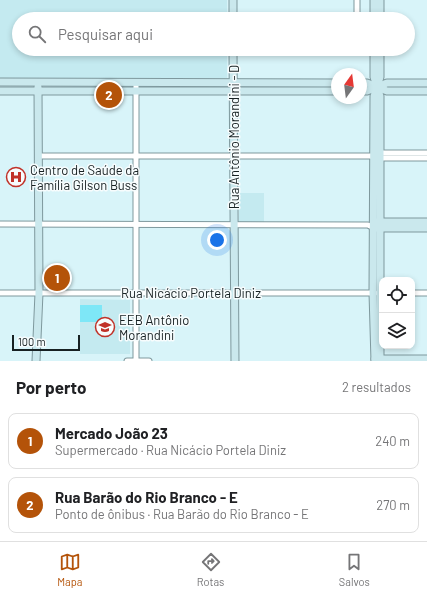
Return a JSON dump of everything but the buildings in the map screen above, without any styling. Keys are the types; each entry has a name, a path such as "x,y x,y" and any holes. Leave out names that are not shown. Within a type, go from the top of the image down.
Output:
{"street":[{"path":"233,0 233,12"},
{"path":"357,0 357,12"},
{"path":"374,0 374,12"},
{"path":"380,0 380,12"},
{"name":"Rua Antônio Morandini - D","path":"233,56 235,361"},
{"path":"374,56 374,77 378,87"},
{"path":"380,56 380,77 374,96 377,127 375,225 378,293 376,360 427,359"},
{"path":"0,82 233,82 331,90"},
{"path":"36,361 39,293 39,82"},
{"path":"95,91 96,82"},
{"path":"136,82 136,361"},
{"path":"187,82 187,91"},
{"path":"367,83 388,91 427,91"},
{"path":"367,91 387,83 427,83"},
{"path":"0,91 233,91 331,84"},
{"path":"376,156 427,153"},
{"path":"38,156 376,156 427,158"},
{"path":"0,224 426,225"},
{"name":"Rua Nicácio Portela Diniz","path":"0,293 378,293"},
{"path":"415,293 427,293"},
{"path":"127,361 150,361"}],"shaded area":[{"path":"0,0 227,0 227,12 12,12 12,56 227,56 227,78 0,79"},
{"path":"239,193 264,193 264,222 239,222"},
{"name":"EEB Antônio Morandini","path":"80,299 130,300 130,354 80,354"},
{"path":"80,305 102,305 102,322 80,322"}],"place":[{"name":"Rua Barão do Rio Branco - E","path":"109,95"},
{"name":"Centro de Saúde da Família Gilson Buss","path":"16,177"},
{"name":"Mercado João 23","path":"57,278"},
{"name":"EEB Antônio Morandini","path":"105,327"}]}
